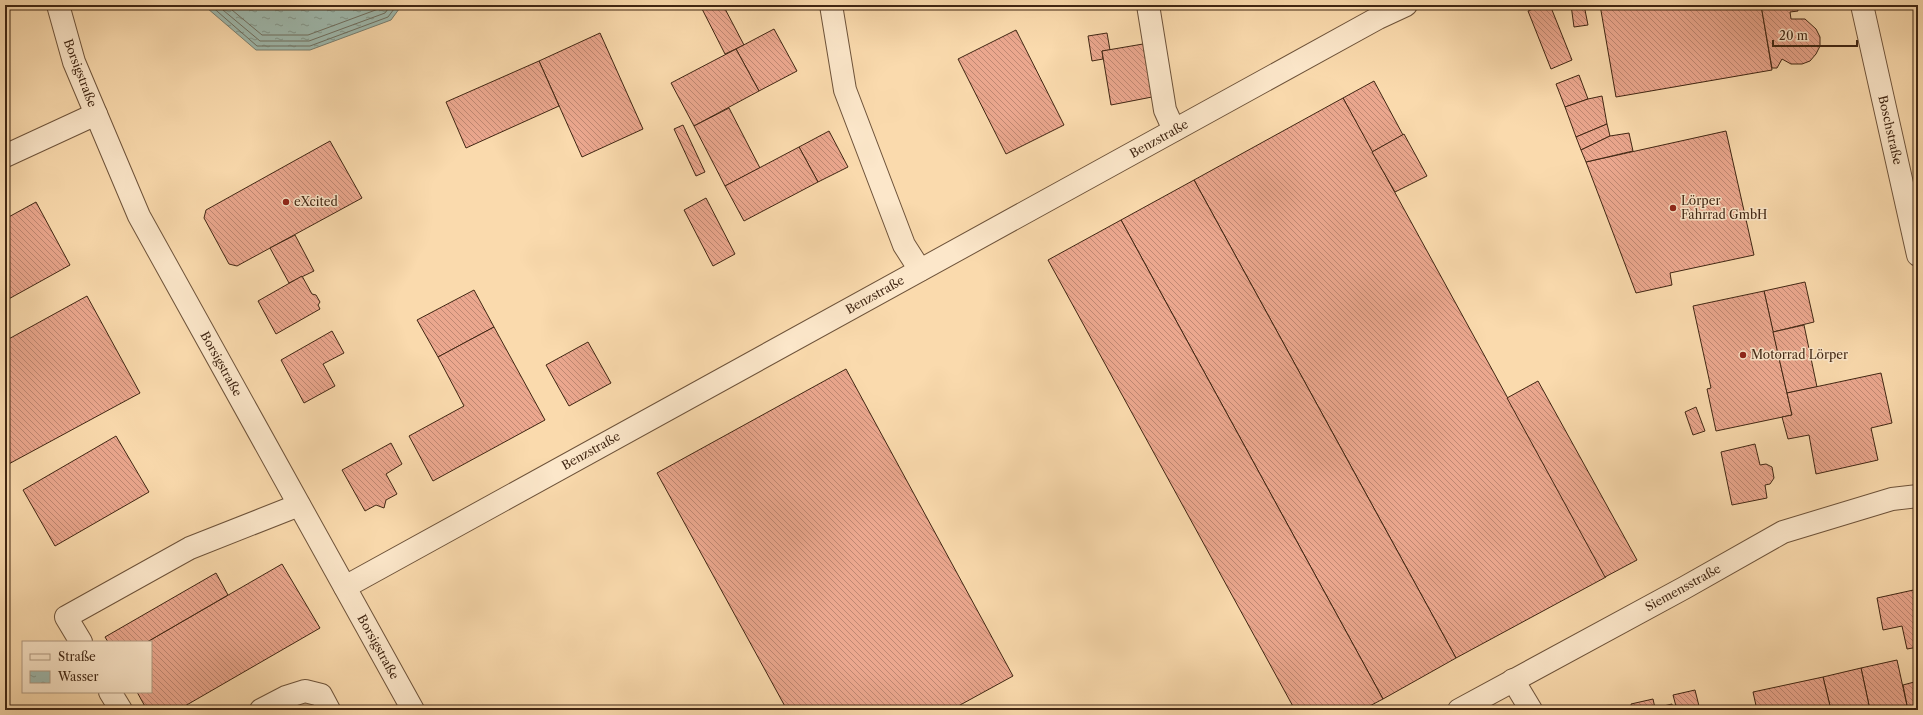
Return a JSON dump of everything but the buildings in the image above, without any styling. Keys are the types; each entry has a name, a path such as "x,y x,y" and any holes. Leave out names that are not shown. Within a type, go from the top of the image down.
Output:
{"street":[{"name":"Borsigstraße","path":"58,5 74,62 139,216 413,710"},
{"path":"831,5 845,90 904,245 920,270"},
{"path":"1148,5 1165,110 1174,130"},
{"name":"Benzstraße","path":"344,587 1378,18 1406,5"},
{"name":"Boschstraße","path":"1862,5 1918,256"},
{"path":"5,156 96,114"},
{"name":"Siemensstraße","path":"1459,710 1684,588 1783,532 1892,499 1918,496"},
{"path":"80,641 66,617 190,548 299,505"},
{"path":"1513,680 1531,710"},
{"path":"261,710 286,697 304,691 321,695 329,710"},
{"path":"111,693 121,710"}],"water":[{"path":"207,5 402,5 391,20 310,50 256,50 207,8"}],"place":[{"name":"eXcited","path":"286,202"},
{"name":"Lörper Fahrrad GmbH","path":"1673,208"},
{"name":"Motorrad Lörper","path":"1743,355"}]}
